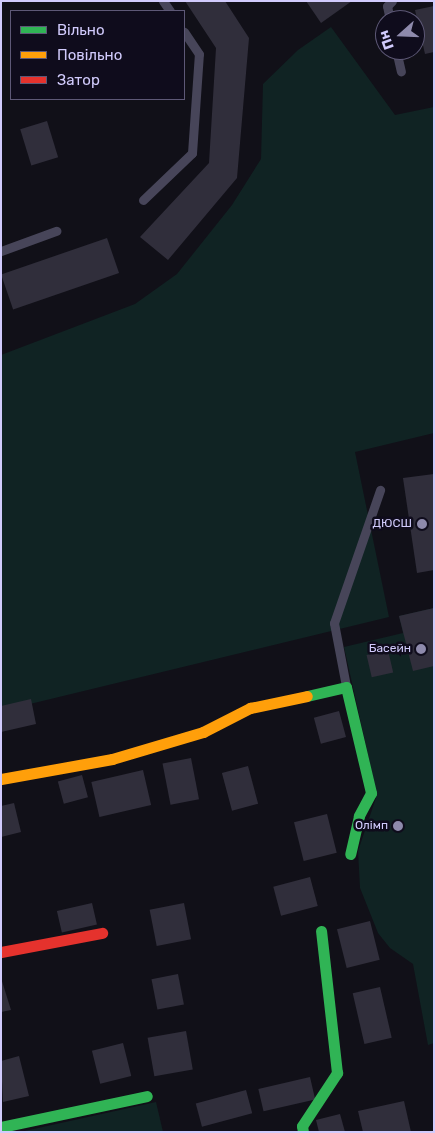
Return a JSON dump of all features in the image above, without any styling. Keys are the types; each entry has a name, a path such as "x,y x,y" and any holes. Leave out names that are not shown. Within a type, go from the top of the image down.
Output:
{"street":[{"path":"1,779 112,759 203,732 250,708 346,687 371,793 359,816 350,854"},
{"path":"303,1132 302,1126 337,1073 321,931"},
{"path":"1,952 102,933"},
{"path":"1,1128 147,1096"}],"lane":[{"path":"143,200 192,153 198,54 185,34"},
{"path":"398,60 401,71"},
{"path":"1,251 56,232"},
{"path":"346,687 334,623 380,490"}],"green space":[{"path":"331,27 395,115 434,107 434,433 355,452 389,617 1,711 1,355 135,304 177,274 232,205 261,159 263,84 298,50"},
{"name":"Олімп","path":"434,608 434,1043 428,1045 413,964 390,948 378,933 360,888 358,851 377,795 344,647 403,633 399,616"},
{"path":"156,1102 163,1132 20,1132"}],"building":[{"path":"185,1 225,1 249,38 237,178 168,260 140,237 209,163 216,48"},
{"path":"306,1 352,1 321,23"},
{"path":"434,6 434,52 425,54 425,10 415,10"},
{"path":"47,121 58,157 31,166 20,129"},
{"path":"107,238 119,273 13,309 1,274"},
{"name":"ДЮСШ","path":"434,474 434,570 417,573 403,478"},
{"name":"Басейн","path":"434,608 434,666 413,671 399,616"},
{"path":"388,650 393,672 372,677 367,655"},
{"path":"31,699 36,724 1,732 1,706"},
{"path":"339,711 346,737 321,744 314,718"},
{"path":"191,758 199,799 171,805 163,764"},
{"path":"248,766 258,804 232,811 222,773"},
{"path":"143,770 151,805 99,817 91,782"},
{"path":"82,775 88,797 64,804 58,781"},
{"path":"14,803 21,832 1,837 1,806"},
{"path":"327,814 337,853 304,861 294,822"},
{"path":"310,877 318,906 281,916 273,887"},
{"path":"92,903 97,924 62,933 57,911"},
{"path":"184,903 191,939 157,946 150,910"},
{"path":"370,921 380,960 347,968 337,929"},
{"path":"178,974 184,1004 157,1010 151,979"},
{"path":"1,978 11,1010 1,1012"},
{"path":"380,987 392,1038 364,1044 353,993"},
{"path":"186,1031 193,1069 154,1076 148,1038"},
{"path":"123,1043 131,1076 100,1084 92,1051"},
{"path":"19,1056 29,1096 3,1102 1,1061"},
{"path":"310,1077 315,1099 264,1111 258,1089"},
{"path":"246,1090 252,1113 202,1127 196,1103"},
{"path":"404,1101 411,1132 363,1132 358,1111"},
{"path":"340,1114 345,1132 319,1132 316,1120"}],"traffic: fast":[{"path":"307,696 346,687 371,793 359,816 350,854"},
{"path":"303,1132 302,1126 337,1073 321,931"},
{"path":"1,1127 147,1096"}],"traffic: slow":[{"path":"1,779 112,759 203,732 250,708 307,696"}],"traffic: jam":[{"path":"1,952 102,933"}],"place":[{"name":"ДЮСШ","path":"422,524"},
{"name":"Басейн","path":"421,649"},
{"name":"Олімп","path":"398,826"}]}
